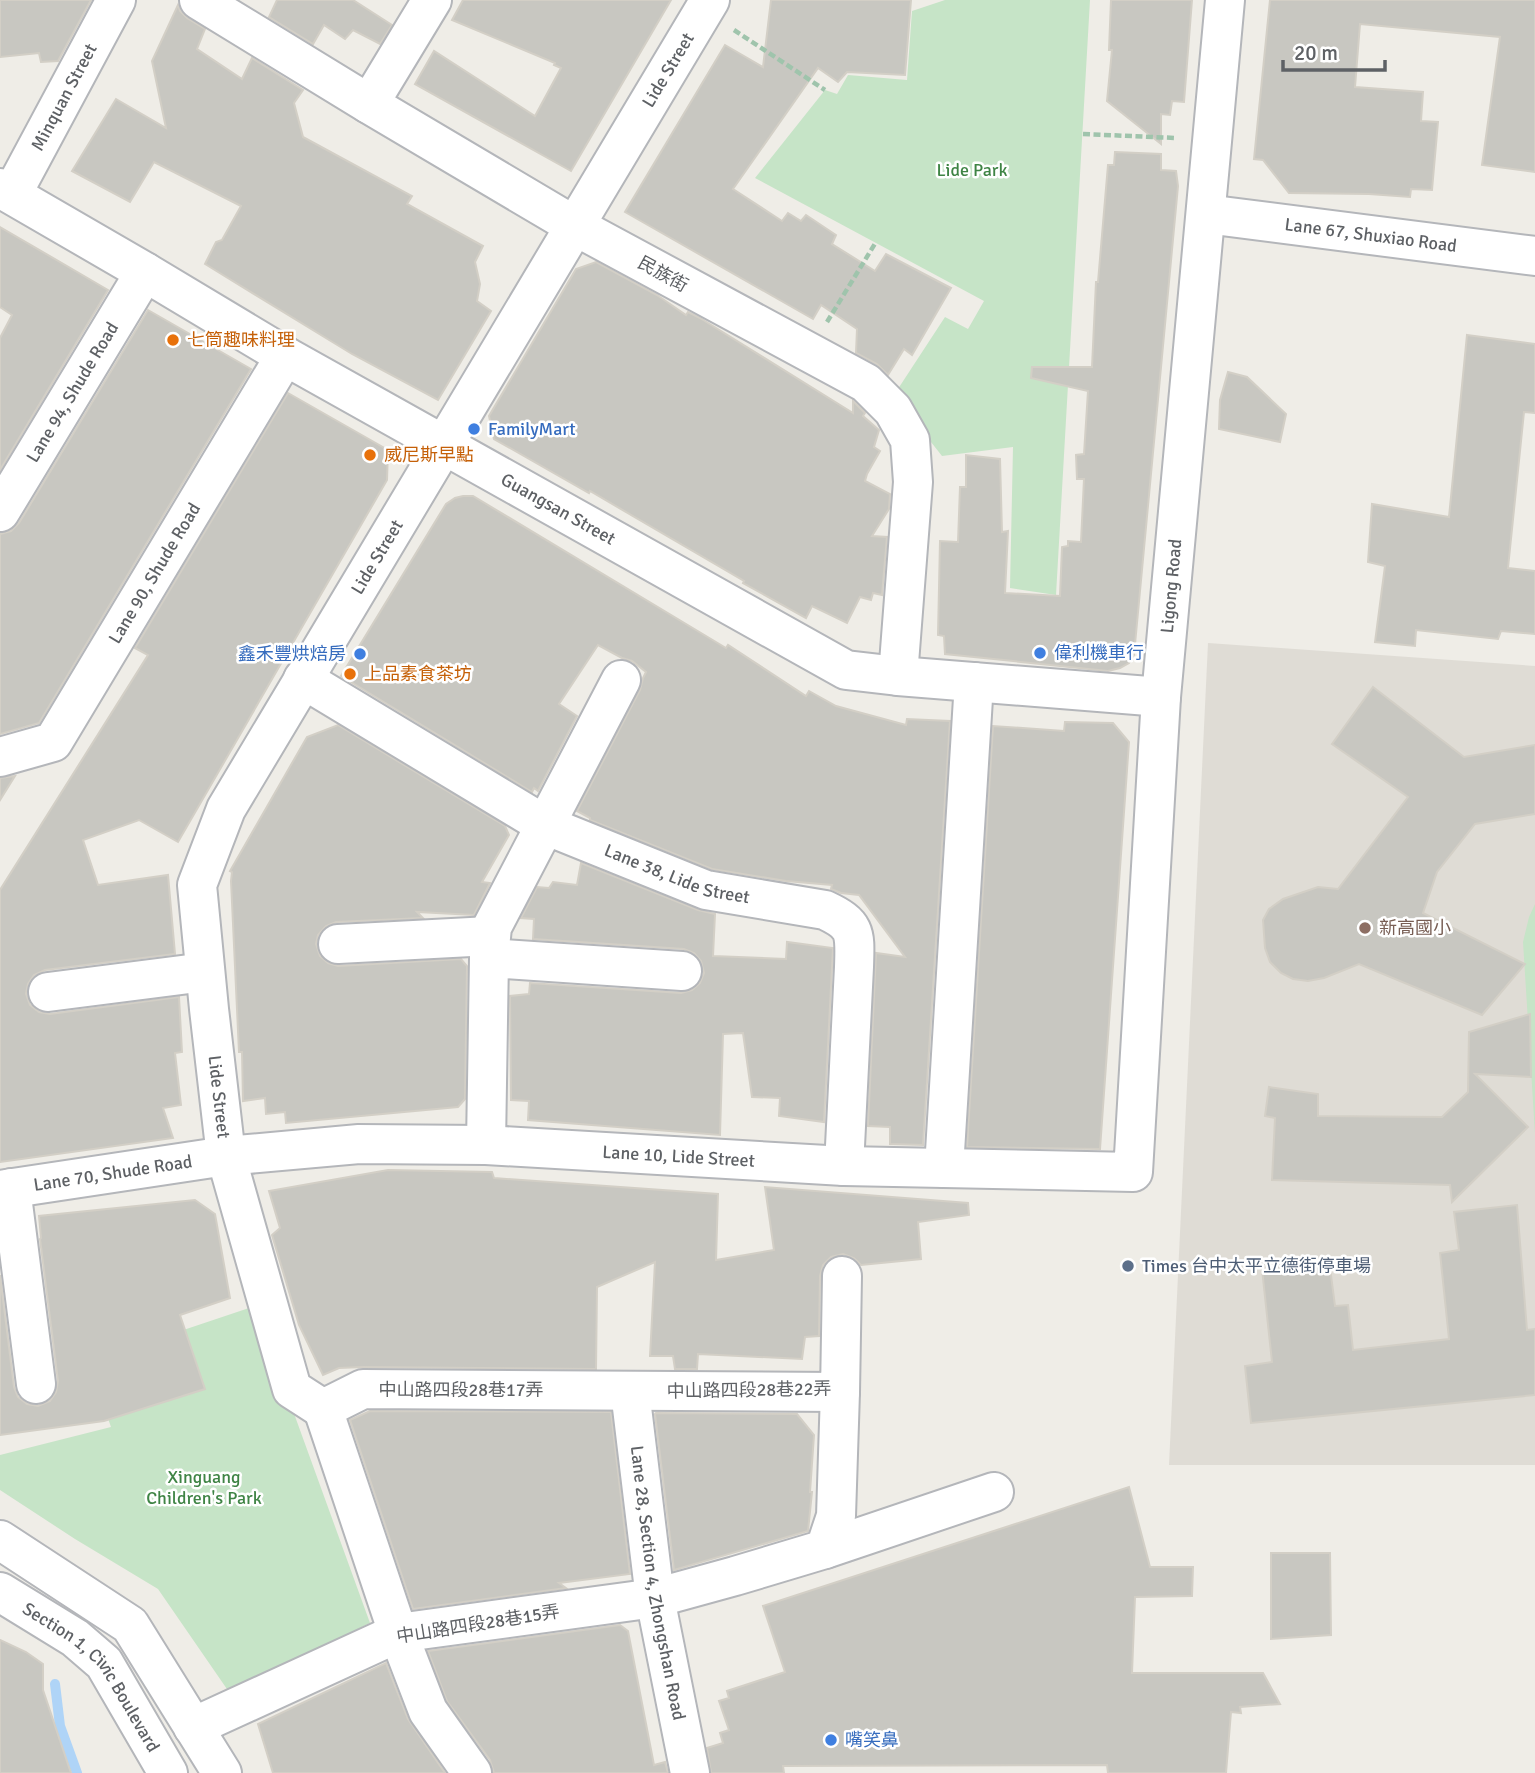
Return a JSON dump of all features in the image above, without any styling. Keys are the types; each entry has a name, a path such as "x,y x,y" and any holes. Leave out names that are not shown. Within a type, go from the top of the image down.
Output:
{"street":[{"name":"Minquan Street","path":"6,191 116,0"},
{"name":"民族街","path":"199,0 575,226 866,383 893,410 910,440 913,482 898,676"},
{"path":"369,104 432,0"},
{"name":"Ligong Road","path":"1133,1172 1161,697 1225,0"},
{"name":"Lide Street","path":"226,1156 197,885 226,809 707,5"},
{"name":"Guangsan Street","path":"6,191 285,356 846,670 1161,697"},
{"name":"Lane 67, Shuxiao Road","path":"1206,214 1535,256"},
{"name":"Lane 94, Shude Road","path":"0,512 145,272"},
{"name":"Lane 90, Shude Road","path":"0,757 53,742 285,356"},
{"name":"Lane 38, Lide Street","path":"303,679 545,825 706,890 825,910 843,918 855,934 844,1166"},
{"path":"486,1145 489,947 492,927 621,680"},
{"path":"944,1168 974,682"},
{"path":"338,944 489,947 682,971"},
{"path":"48,992 205,972"},
{"name":"Lane 10, Lide Street","path":"226,1156 359,1144 486,1145 844,1166 1133,1172"},
{"path":"226,1156 292,1389 323,1409 398,1633 428,1711 472,1773"},
{"name":"Lane 70, Shude Road","path":"5,1189 226,1156"},
{"path":"5,1189 36,1384"},
{"name":"中山路四段28巷22弄","path":"630,1391 839,1392 842,1276"},
{"name":"中山路四段28巷17弄","path":"323,1409 363,1389 630,1391"},
{"name":"Lane 28, Section 4, Zhongshan Road","path":"630,1391 655,1598 690,1773"},
{"path":"825,1549 836,1516 839,1392"},
{"name":"中山路四段28巷15弄","path":"193,1727 398,1633 655,1598 825,1549 994,1493"},
{"path":"0,1540 130,1625 222,1773"},
{"name":"Section 1, Civic Boulevard","path":"0,1592 75,1638 104,1663 169,1773"}],"path":[{"path":"707,5 825,90"},
{"path":"1083,134 1212,140"},
{"path":"807,352 876,242"}],"shaded area":[{"name":"新高國小","path":"1208,643 1535,666 1535,1465 1169,1465"}],"green space":[{"name":"Lide Park","path":"945,0 1090,0 1056,595 1010,588 1013,447 942,456 894,395 945,317 968,329 984,301 755,178 825,90 837,94 848,75 907,80 912,11"},
{"path":"1535,904 1535,1134 1523,942"},
{"name":"Xinguang Children's Park","path":"255,1306 370,1623 229,1692 158,1589 0,1490 0,1455 111,1427 88,1362"}],"building":[{"path":"0,0 91,0 58,61 41,62 39,53 0,57"},
{"path":"277,0 353,0 392,25 380,44 353,30 345,39 324,25 313,44 269,17"},
{"path":"463,0 671,0 571,171 415,84 434,51 535,116 561,68 554,65 555,63 452,20"},
{"path":"771,0 911,0 905,75 847,72 838,82 818,68 733,189 782,221 788,213 801,221 806,215 836,235 832,244 875,271 886,254 951,288 912,355 904,349 888,375 877,364 856,353 857,329 821,305 813,319 625,212 725,45 763,67"},
{"path":"1111,0 1192,0 1184,102 1172,101 1170,115 1161,114 1161,144 1107,101 1112,50 1109,50"},
{"path":"1270,0 1535,0 1535,172 1482,165 1500,37 1360,24 1355,87 1423,92 1421,121 1438,122 1432,190 1411,189 1410,197 1289,193 1263,160 1254,159"},
{"path":"178,5 187,18 205,29 197,49 242,79 252,58 303,90 294,103 303,137 412,196 407,204 483,246 475,262 480,284 477,301 491,311 438,400 352,354 205,264 216,242 222,240 241,206 154,162 130,202 72,171 116,99 166,128 152,61"},
{"path":"1115,152 1161,154 1161,170 1176,171 1178,186 1134,655 1129,663 1108,671 945,654 944,636 938,635 940,541 958,542 960,487 966,487 966,455 1000,459 1002,532 1008,531 1005,593 1060,596 1062,547 1068,546 1068,541 1081,542 1084,479 1077,479 1076,455 1084,454 1088,391 1031,378 1032,367 1092,367 1096,282 1108,165 1114,165"},
{"path":"0,227 108,290 0,470 0,338 12,315 0,307"},
{"path":"596,262 657,295 686,315 688,312 700,318 853,413 853,401 865,413 863,416 879,430 874,447 880,451 865,481 890,494 889,509 872,536 887,537 882,595 873,593 871,600 860,597 847,623 812,606 806,618 590,491 589,493 494,439 489,416 576,269"},
{"path":"148,310 251,369 39,723 0,734 0,534 11,531 19,523"},
{"path":"1467,335 1535,344 1535,413 1524,412 1508,568 1535,571 1535,634 1501,631 1498,639 1416,630 1415,646 1375,642 1385,566 1368,562 1372,504 1449,517"},
{"path":"1228,372 1247,377 1286,414 1280,442 1219,429 1220,400"},
{"path":"288,393 388,450 387,480 178,842 139,820 83,840 98,885 168,875 175,954 45,970 34,975 26,994 30,1005 39,1012 50,1014 179,997 182,1052 175,1053 181,1105 163,1108 173,1138 0,1162 0,890 148,655 135,648"},
{"path":"463,496 473,496 726,648 728,645 806,696 809,691 836,706 906,725 907,719 950,721 923,1145 890,1144 890,1127 868,1126 876,953 905,957 859,895 841,893 831,889 832,885 786,881 712,869 590,820 577,811 640,690 646,672 632,661 598,645 559,704 577,716 538,791 534,788 532,792 341,676 446,504"},
{"path":"1373,687 1464,757 1535,745 1535,814 1475,824 1437,872 1423,913 1525,964 1482,1015 1359,964 1324,978 1308,981 1293,979 1281,973 1270,962 1265,948 1263,920 1269,909 1283,899 1318,887 1338,889 1408,797 1332,744"},
{"path":"1065,722 1113,723 1129,742 1100,1149 967,1147 993,726 1064,731"},
{"path":"338,725 505,826 509,835 482,882 490,883 474,915 417,912 423,918 336,922 326,926 318,935 316,944 320,956 328,963 338,966 461,959 467,966 465,1099 458,1107 286,1123 285,1112 266,1114 265,1098 243,1101 230,871 307,737"},
{"path":"15,776 0,800 0,778"},
{"path":"581,863 698,910 715,914 713,956 786,959 787,942 833,948 824,1122 779,1116 780,1098 752,1097 743,1033 723,1034 720,1135 528,1120 529,1101 511,1100 510,996 529,994 530,983 681,993 692,990 700,983 704,973 701,961 694,953 684,949 533,939 534,919 521,918 537,887 549,888 553,882 577,885"},
{"path":"1530,1014 1531,1077 1475,1074 1528,1127 1452,1202 1450,1185 1272,1180 1275,1118 1265,1116 1269,1087 1318,1094 1318,1116 1442,1117 1468,1092 1469,1032"},
{"path":"388,1170 492,1172 494,1178 718,1194 716,1260 774,1250 765,1187 968,1203 969,1215 918,1222 921,1259 861,1265 854,1258 843,1254 831,1257 823,1265 820,1276 819,1336 805,1337 802,1359 698,1354 697,1369 675,1369 673,1356 650,1356 655,1262 597,1287 596,1369 363,1367 339,1368 323,1375 299,1325 272,1235 280,1228 269,1191"},
{"path":"195,1200 215,1214 230,1298 180,1315 205,1389 104,1421 0,1435 0,1275 14,1387 18,1397 27,1404 38,1406 50,1401 56,1392 58,1381 39,1216"},
{"path":"1517,1205 1527,1330 1535,1329 1535,1395 1251,1423 1245,1366 1272,1362 1262,1269 1329,1260 1335,1306 1348,1305 1353,1350 1449,1339 1440,1253 1459,1250 1454,1212"},
{"path":"370,1411 611,1412 630,1574 559,1583 566,1588 413,1609 350,1420"},
{"path":"656,1413 797,1414 814,1435 808,1531 674,1570"},
{"path":"1129,1487 1150,1567 1193,1567 1192,1596 1135,1597 1132,1673 1263,1673 1280,1704 1240,1707 1241,1713 1231,1712 1226,1773 1108,1773 1107,1765 783,1766 784,1773 711,1773 707,1748 723,1743 720,1733 729,1730 719,1701 729,1698 727,1691 785,1672 763,1606"},
{"path":"1271,1553 1330,1553 1331,1635 1271,1639"},
{"path":"620,1625 628,1631 654,1765 665,1762 668,1773 494,1773 490,1760 447,1701 428,1651"},
{"path":"0,1640 26,1652 43,1664 43,1690 71,1773 0,1773"},
{"path":"386,1663 408,1719 445,1773 273,1773 258,1724"}],"waterway":[{"path":"55,1684 60,1726 77,1773"}],"place":[{"name":"七筒趣味料理","path":"173,340"},
{"name":"FamilyMart","path":"474,429"},
{"name":"威尼斯早點","path":"370,455"},
{"name":"偉利機車行","path":"1040,653"},
{"name":"鑫禾豐烘焙房","path":"360,654"},
{"name":"上品素食茶坊","path":"350,674"},
{"name":"新高國小","path":"1365,928"},
{"name":"Times 台中太平立德街停車場","path":"1128,1266"},
{"name":"嘴笑鼻","path":"831,1740"}]}
